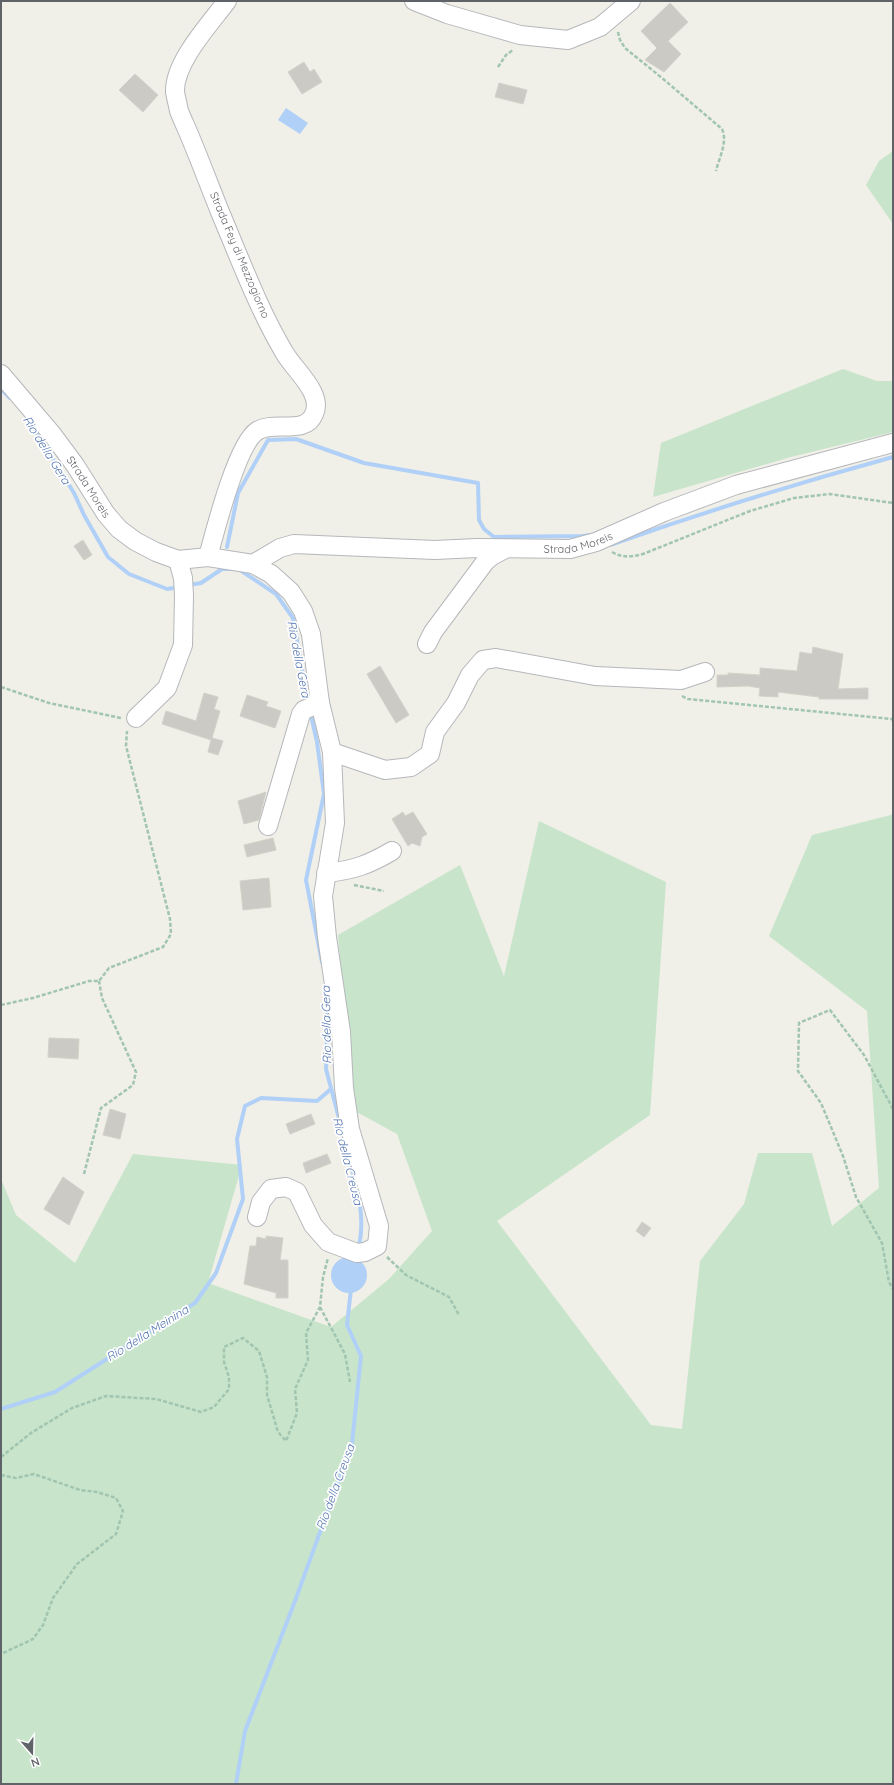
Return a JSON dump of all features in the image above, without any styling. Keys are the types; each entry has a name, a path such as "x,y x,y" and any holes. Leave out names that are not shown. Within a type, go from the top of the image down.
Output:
{"street":[{"name":"Strada Fey di Mezzogiorno","path":"208,557 227,492 245,445 257,431 271,426 300,426 308,422 314,415 317,406 314,393 284,353 253,292 186,129 175,92 178,75 187,56 227,1"},
{"path":"414,1 448,14 520,35 568,40 600,27 631,1"},
{"name":"Strada Moreis","path":"1,374 52,434 106,514 119,529 135,542 178,560"},
{"name":"Strada Moreis","path":"253,564 280,548 294,544 435,550 477,548 570,549 596,542 664,512 736,485 893,443"},
{"path":"427,644 433,632 485,562 504,549"},
{"path":"136,718 167,688 183,645 183,578 178,560 208,557 253,564 271,574 291,592 303,611 311,634 312,706 332,752 335,823 323,896 327,937 341,1032 344,1088 350,1129 379,1226 377,1246 365,1252 357,1253 328,1242 313,1225 297,1192 286,1187 271,1189 261,1202 257,1217"},
{"path":"332,752 385,770 411,768 430,754 436,732 456,703 470,676 483,660 496,658 596,676 682,680 705,672"},
{"path":"268,826 301,714 312,706"},
{"path":"326,873 348,871 375,861 392,851"}],"path":[{"path":"620,26 618,35 625,48 722,129 724,134 724,142 716,170"},
{"path":"596,542 617,555 628,557 643,554 750,512 794,498 830,494 893,503"},
{"path":"1,687 49,703 119,718 136,718"},
{"path":"681,695 688,699 892,719 893,721"},
{"path":"84,1174 102,1108 133,1085 136,1072 102,998 99,981 109,968 163,947 171,934 170,919 126,746 128,726 136,718"},
{"path":"1,1005 33,998 89,981 99,981"},
{"path":"893,1109 864,1055 830,1010 799,1023 798,1071 821,1103 843,1156 856,1197 882,1243 889,1282 893,1289"},
{"path":"377,1246 406,1275 450,1297 459,1315"},
{"path":"1,1457 31,1433 72,1408 106,1396 156,1399 202,1412 214,1406 229,1389 229,1377 224,1362 224,1347 243,1338 259,1351 267,1377 267,1395 278,1432 286,1441 297,1413 295,1389 308,1360 306,1333 320,1307 323,1277 329,1256 341,1248"},
{"path":"320,1307 345,1354 350,1382"},
{"path":"1,1475 16,1478 34,1474 80,1490 97,1492 116,1498 123,1511 116,1534 77,1564 53,1598 43,1626 33,1639 1,1654"}],"green space":[{"path":"893,151 893,224 866,185 879,161"},
{"path":"843,369 877,381 893,381 893,432 791,457 653,497 661,443"},
{"path":"893,813 893,1784 1,1784 1,1179 16,1215 75,1263 133,1154 242,1165 208,1283 331,1327 389,1279 432,1231 397,1134 353,1110 338,935 460,865 504,976 539,821 666,882 650,1115 497,1221 651,1425 682,1429 700,1261 744,1204 758,1153 812,1153 832,1226 879,1188 867,1011 769,936 812,835 891,815"}],"water":[{"path":"286,108 308,123 300,134 278,120"},
{"path":"353,1257 362,1262 366,1268 366,1282 362,1288 353,1293 345,1293 336,1288 332,1282 331,1271 336,1262 342,1258"}],"building":[{"path":"670,3 688,22 668,41 681,54 664,72 645,60 657,48 641,31"},
{"path":"304,62 310,72 314,69 322,82 302,94 288,72"},
{"path":"135,74 158,95 143,112 119,90"},
{"path":"499,83 527,90 523,104 495,97"},
{"path":"83,540 92,555 84,560 74,546"},
{"path":"813,647 843,654 838,689 868,688 868,699 819,699 819,697 778,692 778,697 759,696 760,688 748,686 717,687 717,675 728,675 728,673 760,675 760,668 797,671 800,652 812,654"},
{"path":"380,666 409,715 396,723 367,674"},
{"path":"204,693 218,697 214,709 220,711 212,738 223,741 218,755 208,752 211,740 162,724 166,711 196,721"},
{"path":"247,695 268,702 266,706 281,711 275,728 240,716"},
{"path":"266,792 259,820 244,824 238,801"},
{"path":"403,812 405,816 413,812 427,834 422,837 420,846 412,843 408,846 392,819"},
{"path":"273,838 276,850 247,857 244,845"},
{"path":"269,878 271,907 243,910 240,881"},
{"path":"49,1038 79,1039 78,1059 48,1057"},
{"path":"110,1109 126,1114 120,1139 103,1135"},
{"path":"311,1114 315,1124 290,1134 286,1124"},
{"path":"327,1154 331,1163 306,1173 303,1163"},
{"path":"63,1177 84,1192 69,1225 44,1209"},
{"path":"642,1222 651,1228 644,1237 636,1231"},
{"path":"266,1236 283,1238 280,1260 288,1260 288,1298 276,1298 276,1293 244,1284 250,1246 256,1246 257,1237 266,1239"}],"waterway":[{"name":"Rio della Gera","path":"1,389 10,398"},
{"name":"Rio della Gera","path":"27,417 74,493 84,515 108,557 129,574 167,589 180,587"},
{"path":"227,547 238,493 268,440 296,439 364,463 478,483 479,520 484,529 494,537 591,535"},
{"path":"610,545 751,498 893,457"},
{"name":"Rio della Gera","path":"189,585 201,583 222,569 231,569"},
{"name":"Rio della Gera","path":"240,570 276,594 293,618 308,703"},
{"name":"Rio della Gera","path":"310,711 317,742 324,794 306,880 322,962"},
{"name":"Rio della Gera","path":"328,998 326,1069 341,1126"},
{"name":"Rio della Meinina","path":"1,1409 55,1392 195,1303 216,1273 243,1199 237,1139 245,1106 261,1098 317,1101 331,1089"},
{"name":"Rio della Creusa","path":"345,1142 360,1209 361,1236 358,1249"},
{"name":"Rio della Creusa","path":"236,1784 245,1731 295,1601 352,1444 361,1356 347,1325 351,1289"}]}
